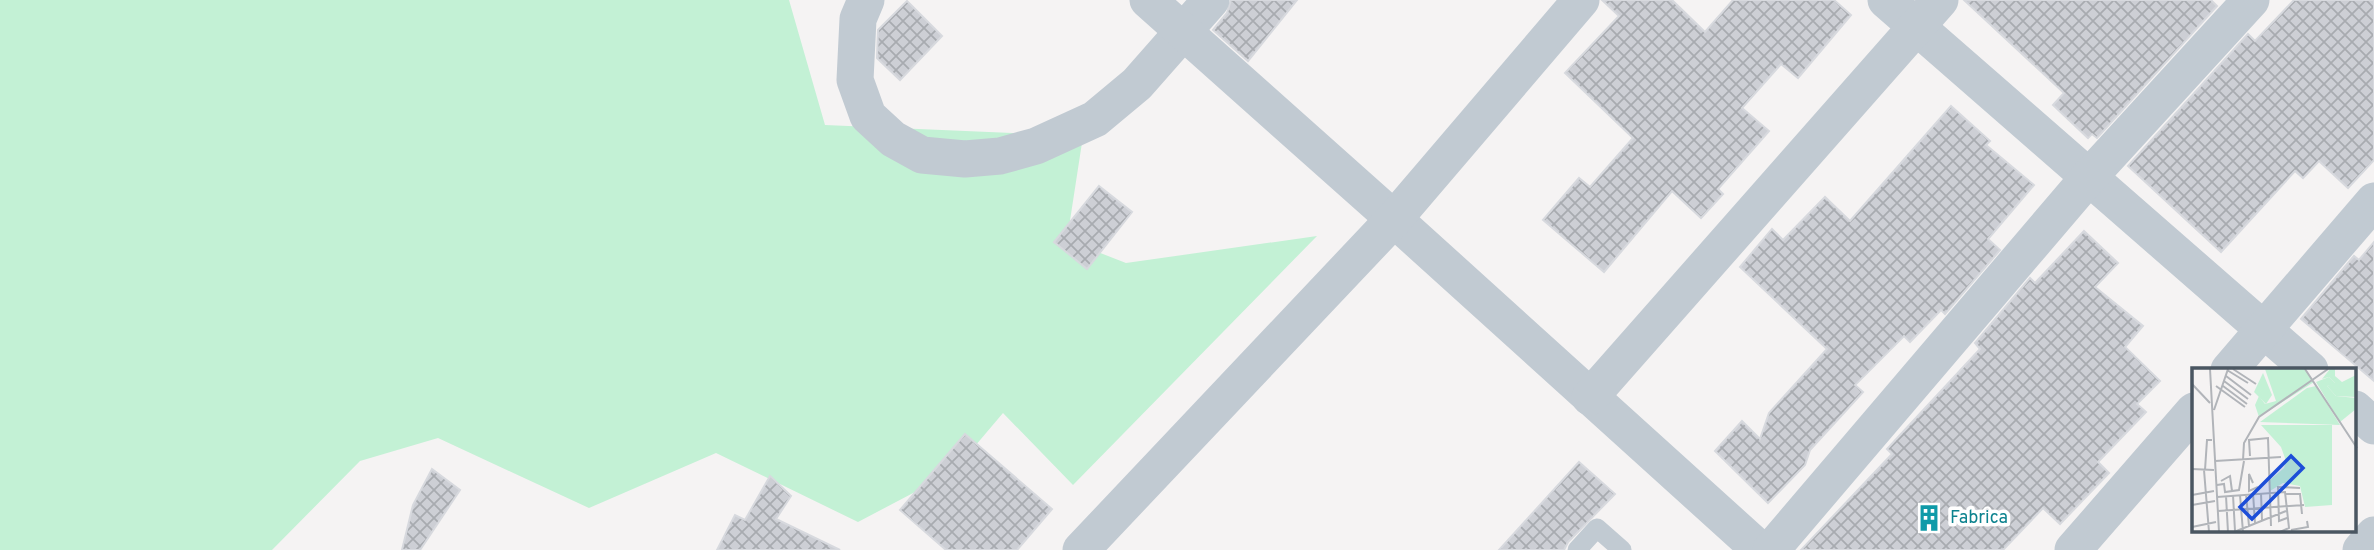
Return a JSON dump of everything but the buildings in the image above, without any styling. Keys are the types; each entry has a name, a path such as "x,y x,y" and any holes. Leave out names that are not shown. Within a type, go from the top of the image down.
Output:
{"street":[{"path":"866,0 858,19 855,80 868,116 893,139 922,155 965,159 1000,156 1035,146 1095,119 1137,84 1211,0"},
{"path":"1148,0 1760,550"},
{"path":"1080,550 1394,219 1581,0"},
{"path":"1886,0 1928,13 2089,177 2308,368"},
{"path":"1772,550 2089,177 2250,0"},
{"path":"1590,397 1928,13"},
{"path":"2231,368 2374,201"},
{"path":"2356,410 2374,426"},
{"path":"2073,550 2192,413"},
{"path":"2361,550 2374,535"}],"lane":[{"path":"1577,550 1597,528 1622,550"}],"green space":[{"path":"0,0 789,0 825,125 1083,136 1067,240 1126,263 1317,236 1073,485 1003,413 953,472 858,522 716,453 589,508 438,438 360,461 272,550 0,550"}],"place":[{"name":"Fabrica","path":"1929,518"}]}
